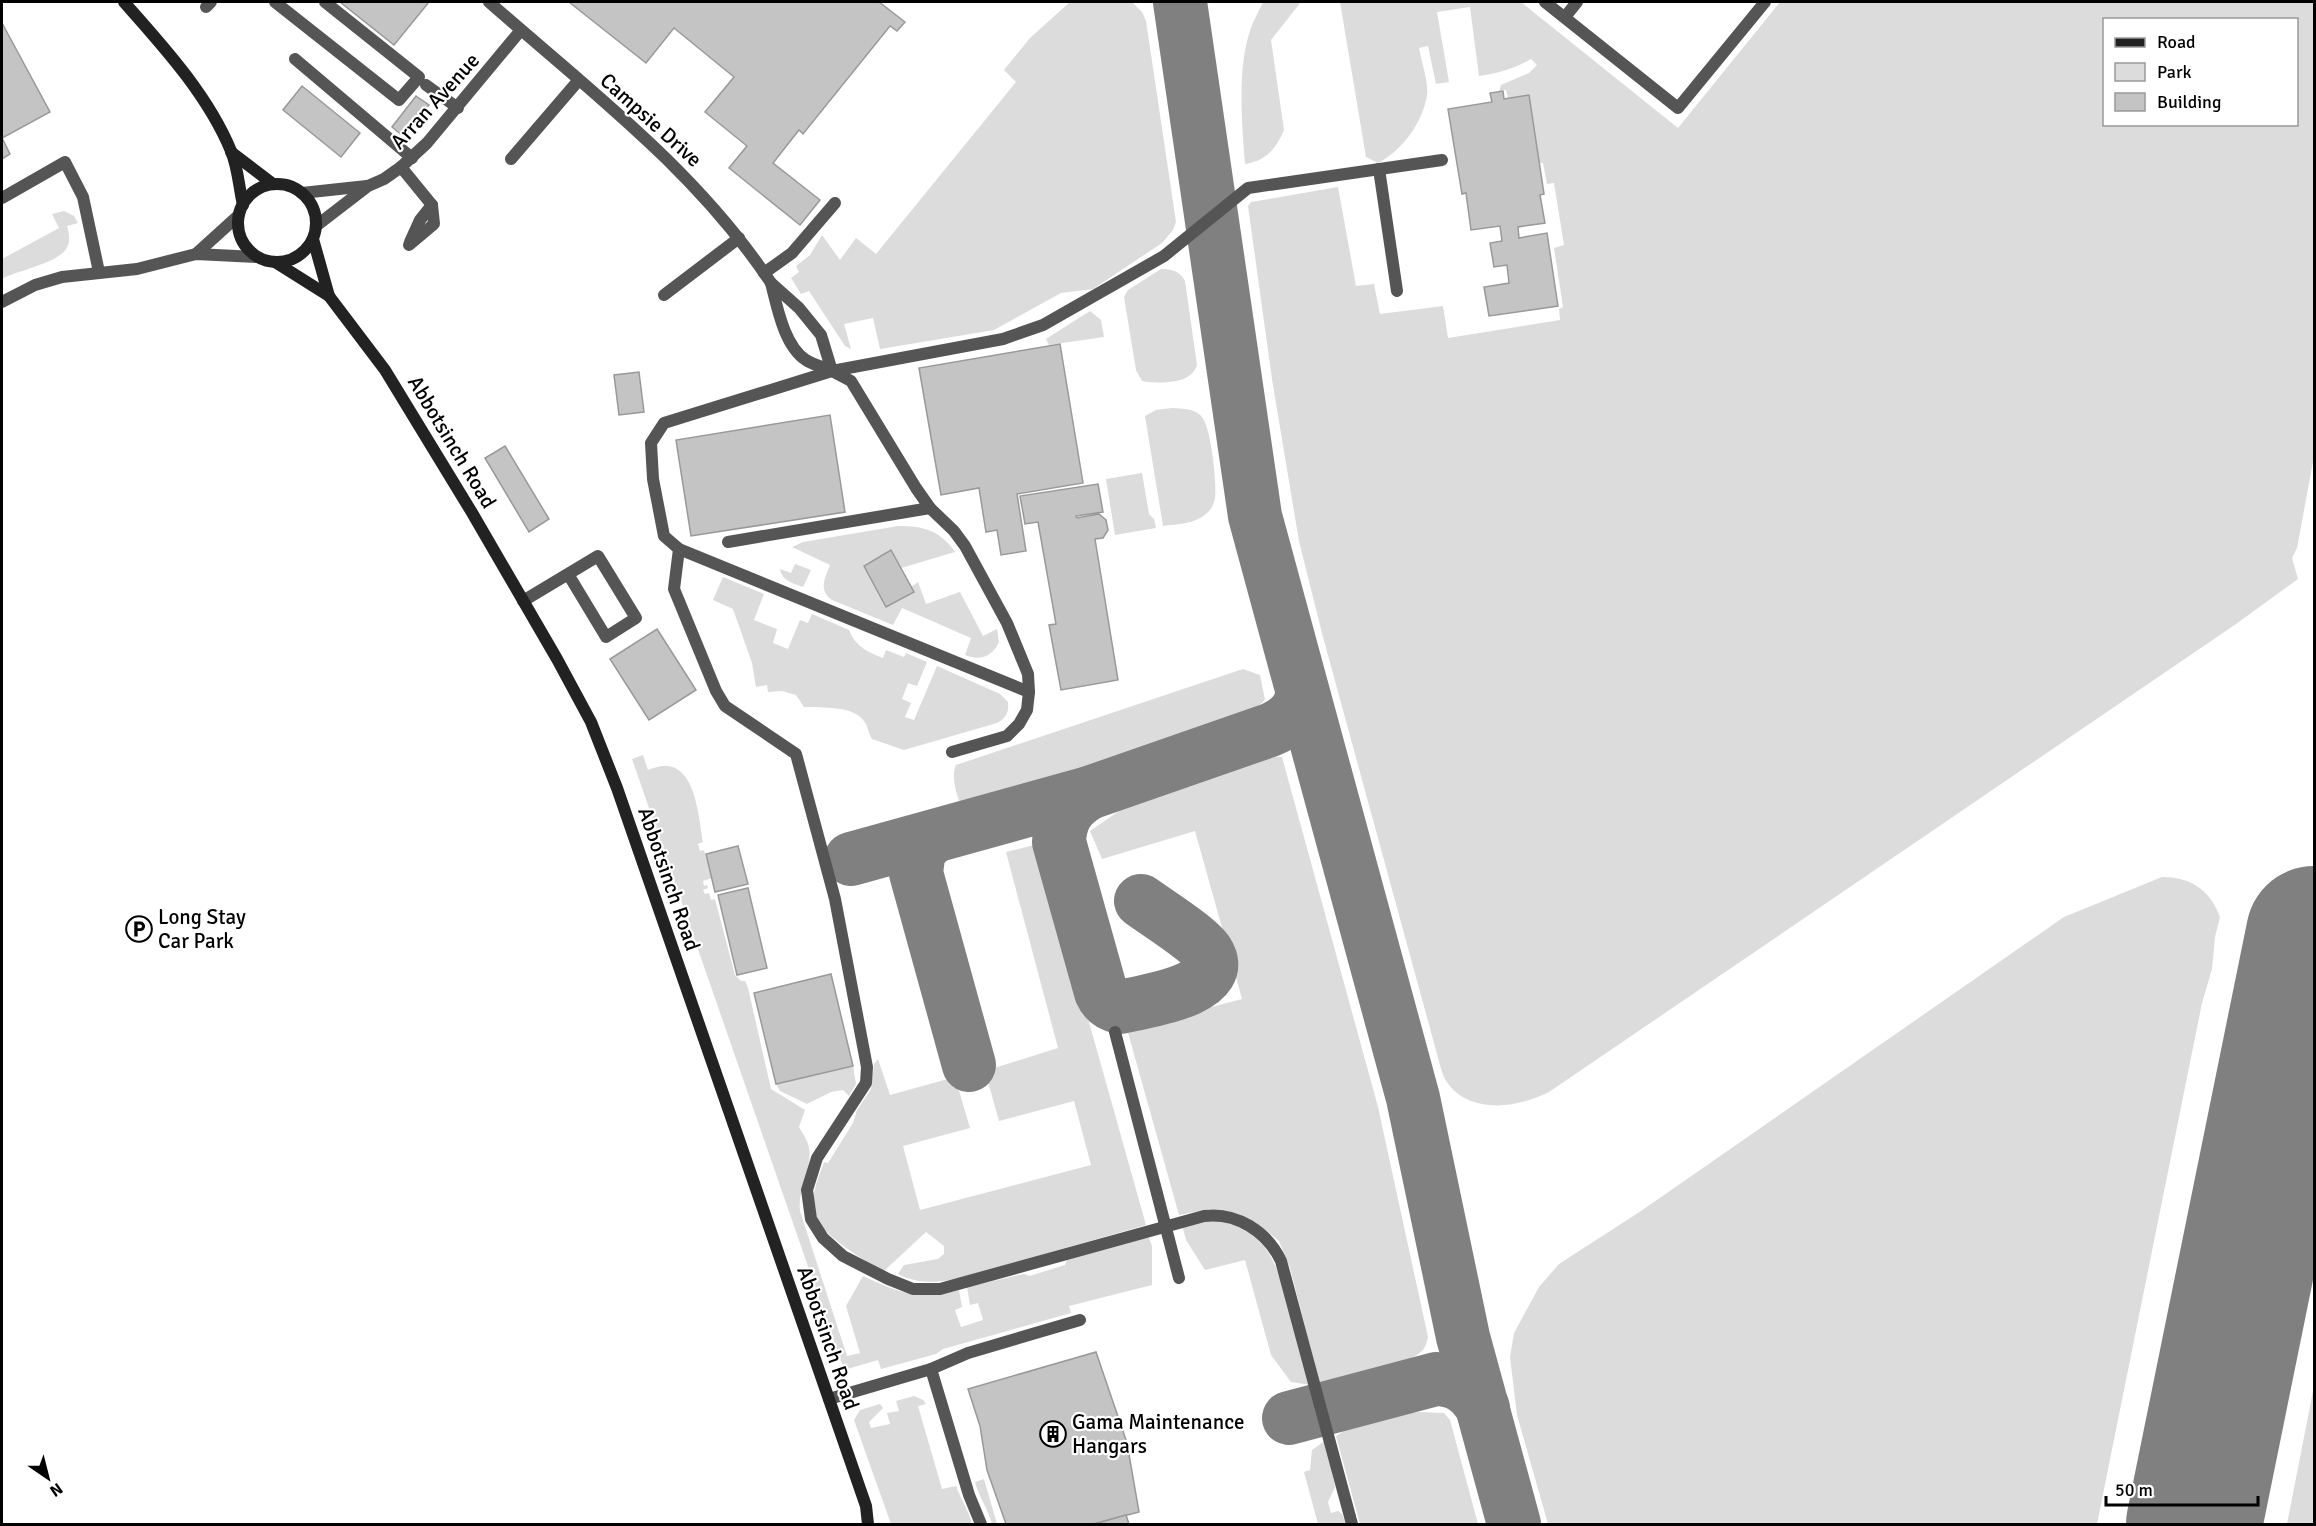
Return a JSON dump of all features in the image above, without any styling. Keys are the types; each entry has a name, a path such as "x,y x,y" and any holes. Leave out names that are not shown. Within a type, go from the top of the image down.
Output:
{"street":[{"path":"124,2 153,34 201,98 231,152 241,210 238,225 243,243 257,257"},
{"path":"275,2 399,100 418,77 325,2"},
{"name":"Campsie Drive","path":"489,2 675,166 718,211 768,278"},
{"path":"1545,2 1678,108 1765,2"},
{"path":"1565,17 1578,2"},
{"name":"Arran Avenue","path":"316,226 368,186 384,179 412,158 458,108 521,30"},
{"path":"295,59 412,158"},
{"path":"511,159 578,81"},
{"path":"426,85 458,108"},
{"path":"231,152 273,184"},
{"path":"1029,692 679,549 664,536 653,479 651,443 664,423 832,371 1003,339 1043,325 1164,256 1248,188 1442,160"},
{"path":"2,198 65,162 83,197 99,272"},
{"path":"401,168 432,205"},
{"path":"1379,169 1397,291"},
{"path":"2,302 35,285 62,277 137,269 196,254 257,257 275,262 286,261 307,249 313,239 316,226 313,208 302,193 283,185 273,184 255,191 241,210 196,254"},
{"name":"Arran Avenue","path":"302,193 368,186"},
{"path":"768,278 835,203"},
{"path":"664,295 739,238"},
{"name":"Abbotsinch Road","path":"313,239 329,296"},
{"name":"Abbotsinch Road","path":"275,262 329,296 385,370 471,511 591,722 617,788 866,1506 868,1524"},
{"path":"768,278 799,308 821,334 832,371"},
{"path":"768,278 786,334 798,353 806,360 851,381 900,464 930,508 954,531 965,546 1007,623 1028,674 1027,710 1019,724 1007,736 952,752"},
{"path":"728,542 930,508"},
{"path":"679,549 674,589 716,691 725,706 796,754 835,899 867,1067 866,1083 817,1158 807,1190 811,1219 823,1238 843,1256 888,1279 913,1288 940,1289 1203,1216 1217,1214 1256,1230 1276,1250 1281,1261 1352,1524"},
{"path":"523,601 568,574 598,556 636,618 606,637 568,574"},
{"path":"1115,1032 1179,1278"},
{"path":"829,1399 931,1369 968,1353 1080,1320"},
{"path":"931,1369 969,1495 981,1524"}],"green space":[{"path":"1070,2 1132,2 1142,12 1146,21 1176,222 1173,230 1162,243 1093,289 1061,293 994,330 880,349 873,318 844,324 851,349 845,346 809,291 801,294 791,278 799,272 796,266 810,255 822,235 840,260 856,238 876,254 1016,82 1004,70 1030,38"},
{"path":"1263,2 1301,2 1271,40 1284,130 1269,153 1259,160 1245,164 1243,62 1250,31"},
{"path":"1340,2 1521,2 1678,128 1780,2 2314,2 2314,456 2297,548 2292,558 2298,579 2236,624 1549,1092 1511,1104 1497,1105 1471,1101 1459,1095 1449,1085 1442,1070 1323,637 1299,541 1272,379 1248,206 1251,202 1338,187 1356,286 1374,284 1380,314 1443,306 1448,338 1560,320 1559,309 1563,307 1554,248 1564,245 1554,183 1547,184 1543,163 1539,163 1529,95 1508,98 1506,90 1499,91 1501,85 1529,73 1537,65 1531,59 1506,70 1479,76 1470,7 1437,12 1449,82 1436,84 1428,46 1419,48 1426,78 1425,105 1410,135 1387,158 1378,163 1366,157"},
{"path":"64,211 74,216 78,223 67,226 69,240 66,249 46,263 2,279 2,259 59,228 52,214"},
{"path":"1161,269 1175,271 1185,281 1197,365 1189,376 1183,379 1148,382 1142,381 1136,370 1124,297 1128,290"},
{"path":"1090,311 1101,320 1104,337 1049,345 1046,339"},
{"path":"1172,408 1196,412 1205,423 1213,456 1215,498 1211,509 1197,520 1163,526 1145,416 1156,410"},
{"path":"1142,473 1149,514 1154,519 1156,528 1115,535 1106,479"},
{"path":"898,526 923,528 937,534 955,552 901,568 891,551 864,565 886,607 914,592 911,587 918,582 926,604 960,592 983,636 997,629 999,642 989,654 976,658 965,655 971,638 902,608 893,625 832,600 824,588 830,565 792,547 803,542"},
{"path":"795,564 811,570 803,587 789,581 781,573 780,569 791,573"},
{"path":"723,577 764,594 754,620 777,629 773,643 788,649 800,620 808,623 812,614 849,630 858,644 877,656 883,658 886,650 904,657 906,653 927,662 917,686 908,683 902,699 911,703 905,717 914,720 937,666 1000,694 1008,702 1006,715 997,723 904,750 872,739 864,721 852,712 836,708 804,707 796,695 782,691 768,692 767,685 756,687 752,663 733,609 713,600"},
{"path":"1243,669 1260,675 1265,700 1244,719 972,814 965,813 962,808 954,783 956,765"},
{"path":"643,755 648,770 665,766 677,769 690,785 703,842 698,844 700,851 704,850 712,878 703,881 704,886 707,885 708,888 703,890 705,894 709,893 711,900 715,899 735,975 741,981 745,981 748,988 771,1089 805,1110 799,1127 810,1151 801,1194 800,1211 847,1356 860,1353 846,1306 863,1276 910,1294 932,1295 959,1290 962,1307 955,1310 961,1327 983,1320 978,1303 970,1305 967,1287 1024,1274 1030,1276 1065,1265 1067,1260 1148,1235 1152,1246 1152,1285 1069,1306 1071,1313 943,1349 936,1354 881,1369 878,1360 844,1370 632,759"},
{"path":"1282,757 1378,1107 1428,1337 1423,1350 1404,1362 1320,1385 1290,1268 1279,1241 1257,1223 1233,1213 1210,1209 1179,1215 1127,1029 1242,999 1195,831 1102,859 1090,831 1135,800 1150,793 1238,758"},
{"path":"1039,844 1146,1225 956,1279 927,1282 898,1274 904,1265 938,1259 944,1254 944,1246 926,1232 884,1271 856,1255 835,1239 819,1223 813,1209 815,1189 824,1162 828,1163 871,1089 874,1064 878,1059 890,1095 955,1077 970,1128 903,1146 920,1210 1091,1165 1074,1101 999,1121 985,1071 1058,1048 1006,852"},
{"path":"2162,877 2182,879 2198,887 2211,899 2220,917 2215,937 2212,969 2202,1003 2097,1524 1548,1524 1517,1415 1510,1357 1514,1333 1539,1287 1559,1264 1641,1211 2064,917"},
{"path":"853,1066 856,1084 849,1096 843,1090 831,1092 807,1104 780,1091 776,1084"},
{"path":"1215,1220 1248,1232 1259,1241 1274,1263 1311,1385 1291,1382 1271,1355 1245,1260 1205,1270 1186,1240 1182,1225"},
{"path":"2314,1386 2314,1524 2287,1524"},
{"path":"914,1396 926,1404 918,1406 942,1489 956,1486 972,1524 891,1524 854,1420 860,1410 880,1404 883,1408 869,1422 871,1428 890,1424 887,1413 899,1411 896,1401"},
{"path":"1444,1413 1450,1420 1478,1524 1360,1524 1336,1436 1344,1431 1403,1414"},
{"path":"1326,1440 1335,1487 1328,1502 1331,1513 1338,1511 1342,1514 1346,1524 1318,1524 1304,1472 1310,1470 1312,1450"},
{"path":"984,1479 997,1524 992,1524 975,1482"}],"building":[{"path":"340,2 429,2 394,45"},
{"path":"569,2 879,2 905,22 897,31 890,26 803,134 799,130 773,163 820,200 800,225 729,168 747,146 705,112 734,77 674,28 646,63"},
{"path":"2,23 50,112 2,138"},
{"path":"302,86 360,133 341,157 283,110"},
{"path":"1503,91 1504,99 1529,95 1544,194 1540,195 1545,223 1518,227 1519,238 1547,233 1558,306 1489,316 1484,287 1509,283 1507,265 1494,267 1490,243 1502,241 1500,226 1471,230 1466,193 1462,194 1448,109 1492,102 1490,93"},
{"path":"416,96 429,105 404,137 392,127"},
{"path":"2,138 10,154 2,159"},
{"path":"1060,344 1083,483 1017,494 1026,551 1001,555 997,530 986,532 979,488 941,495 919,368"},
{"path":"639,372 644,412 619,415 614,375"},
{"path":"830,415 845,512 691,536 676,440"},
{"path":"505,446 549,519 529,532 485,458"},
{"path":"1098,484 1103,512 1076,516 1077,518 1099,514 1106,520 1108,530 1103,538 1095,539 1118,680 1061,690 1049,625 1056,624 1038,522 1025,524 1020,496"},
{"path":"891,550 914,592 886,607 864,566"},
{"path":"657,629 696,690 649,720 610,659"},
{"path":"738,846 748,884 715,892 706,854"},
{"path":"748,888 767,968 737,975 718,895"},
{"path":"831,974 853,1066 776,1084 754,993"},
{"name":"Gama Maintenance Hangars","path":"1096,1352 1127,1443 1139,1512 1094,1524 1006,1524 987,1470 980,1426 968,1389"},
{"path":"1126,1515 1129,1524 1094,1524"}],"taxiway":[{"path":"1180,2 1255,516 1413,1098 1463,1337 1514,1524"},
{"path":"851,859 1089,793 1270,730 1295,712 1302,694"},
{"path":"1089,793 1066,813 1061,826 1059,842 1101,992 1108,1002 1120,1007 1181,992 1196,985 1207,976 1211,965 1207,952 1187,933 1141,901"},
{"path":"933,837 919,849 916,873 969,1065"},
{"path":"1289,1418 1436,1379 1451,1381 1464,1387 1483,1408"}],"runway":[{"path":"2194,1524 2314,934"}],"place":[{"name":"Long Stay Car Park","path":"139,929"},
{"name":"Gama Maintenance Hangars","path":"1053,1434"}]}
